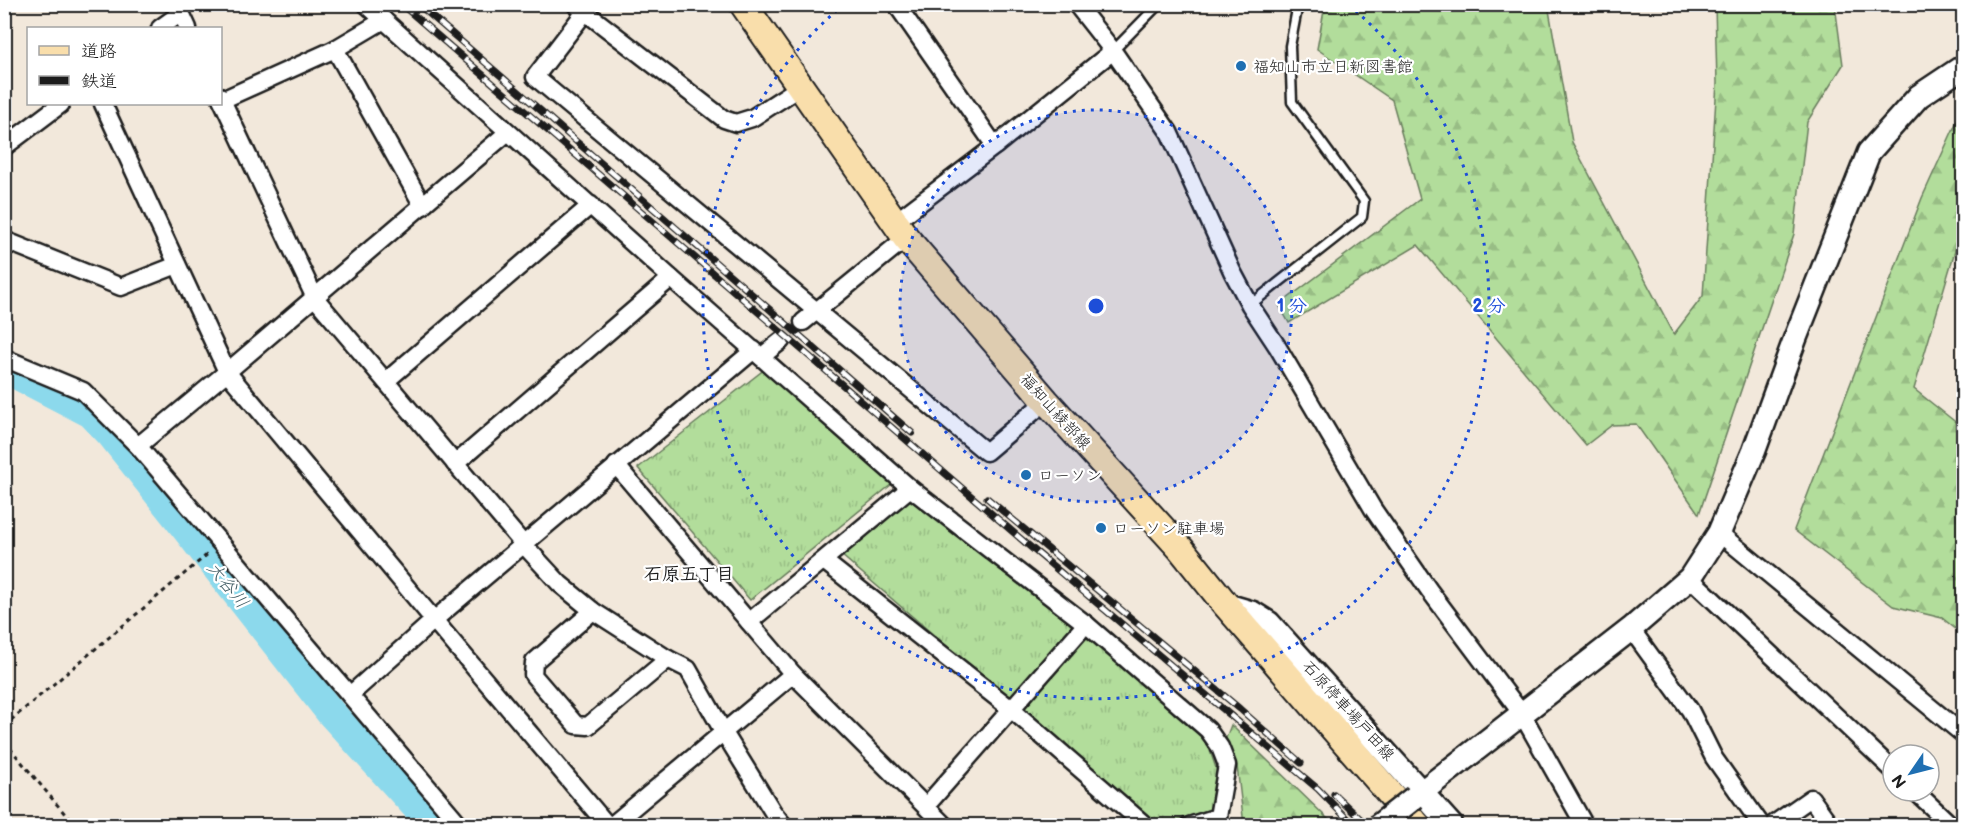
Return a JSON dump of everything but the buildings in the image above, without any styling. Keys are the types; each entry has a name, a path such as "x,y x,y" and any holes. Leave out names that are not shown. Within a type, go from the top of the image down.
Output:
{"main road":[{"name":"福知山綾部線","path":"743,4 901,230 1046,401 1181,549 1226,605 1418,825"}],"street":[{"path":"366,4 671,278 910,488 1086,624 1208,730 1220,747 1227,765 1218,817 1189,825"},
{"path":"896,4 995,146"},
{"path":"1076,4 1113,51 1169,132 1232,271 1250,305 1277,346 1372,509 1522,714 1585,825"},
{"path":"800,87 752,118 736,123 724,119 580,8 535,77 809,316 986,452 1046,401"},
{"path":"161,27 179,9 188,27"},
{"path":"222,98 335,49 384,20"},
{"path":"335,49 423,206"},
{"path":"809,316 995,146 1113,51"},
{"path":"1378,825 1631,629 1690,578 1719,533 1754,451 1795,339 1869,152 1919,96 1964,66"},
{"path":"222,100 315,298 524,545 560,584 593,611 668,659 688,669 723,731 773,812 784,825"},
{"path":"5,144 61,105"},
{"path":"103,105 227,372 434,620 610,825 793,674"},
{"path":"138,446 508,132"},
{"path":"386,381 591,205"},
{"path":"4,240 121,287 177,265"},
{"path":"455,464 671,278"},
{"path":"350,695 616,465 757,354 781,341"},
{"path":"4,358 83,391 138,446 461,825"},
{"path":"616,465 793,674 945,825"},
{"path":"749,622 910,488"},
{"path":"1719,533 1964,735"},
{"path":"824,561 1011,709 1146,825"},
{"path":"1690,578 1881,759"},
{"name":"石原停車場戸田線","path":"1226,605 1254,613 1269,622 1419,794 1452,825"},
{"path":"593,611 534,662 533,675 576,725 588,726 668,659"},
{"path":"926,806 1086,624"},
{"path":"1631,629 1690,710 1714,759 1762,825"},
{"path":"1771,825 1811,798 1831,825"},
{"path":"1929,803 1952,825"}],"lane":[{"path":"1113,51 1159,4"},
{"path":"1250,305 1362,217 1364,201 1292,102 1290,46 1298,4"}],"path":[{"path":"4,726 221,542"},
{"path":"4,741 75,825"}],"green space":[{"path":"1325,5 1546,5 1549,10 1572,142 1674,334 1703,296 1717,83 1715,5 1835,5 1843,65 1807,122 1794,234 1699,514 1636,424 1612,425 1586,445 1418,245 1289,323 1279,305 1420,199 1392,100 1317,49"},
{"path":"1963,108 1963,224 1914,389 1963,428 1963,635 1942,618 1893,606 1794,530 1922,198"},
{"path":"765,369 892,484 750,600 638,468"},
{"path":"914,489 1206,739 1217,771 1210,809 1163,825 1154,825 840,554"},
{"path":"1231,725 1329,820 1324,825 1244,825 1237,766 1226,738"}],"waterway":[{"name":"大谷川","path":"4,368 91,413 111,434 330,712 434,826"}],"tunnel":[{"path":"781,341 803,322"}],"railway":[{"path":"401,4 1028,545 1318,789 1354,826"},
{"path":"418,4 912,433"},
{"path":"987,498 1240,709 1301,763"},
{"path":"1334,794 1368,826"}],"place":[{"name":"福知山市立日新図書館","path":"1241,66"},
{"name":"ローソン","path":"1026,475"},
{"name":"ローソン駐車場","path":"1101,528"}],"district":[{"name":"石原五丁目","path":"689,574"}]}
